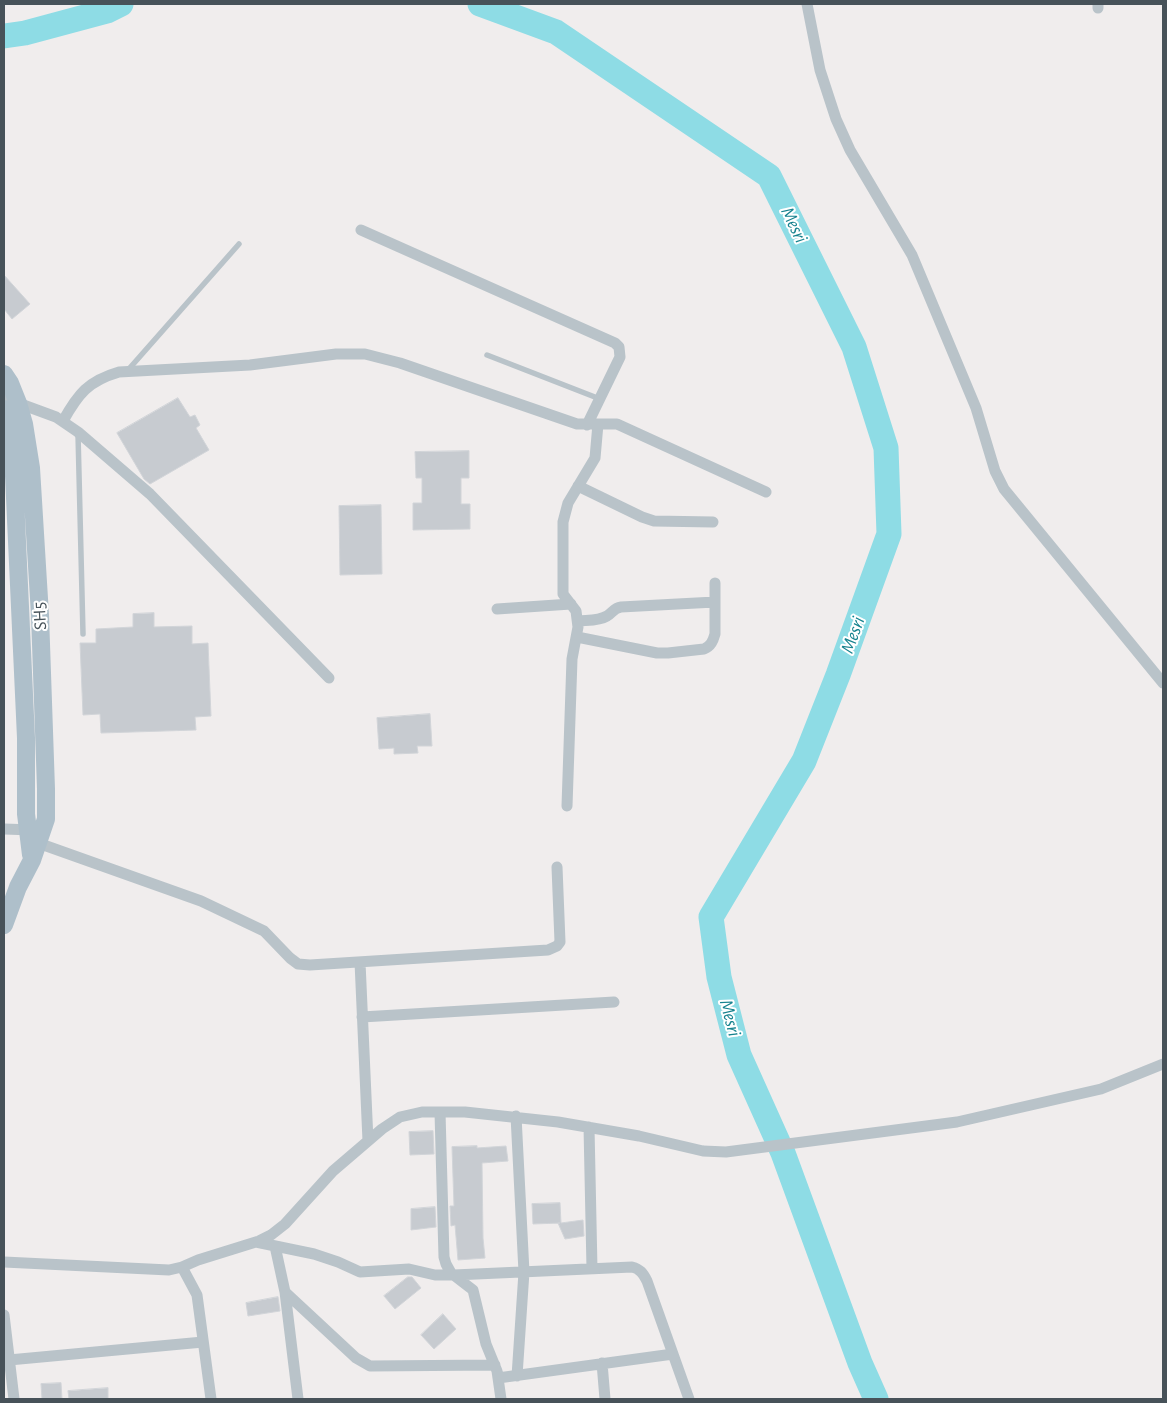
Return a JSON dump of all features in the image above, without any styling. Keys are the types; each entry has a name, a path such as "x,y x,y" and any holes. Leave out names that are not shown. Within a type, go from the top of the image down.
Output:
{"main road":[{"path":"4,374 10,383 9,404"},
{"name":"SH5","path":"4,925 18,887 32,860 36,834 26,814 26,738 9,404"}],"street":[{"path":"806,4 820,70 836,119 850,150 912,255 976,408 995,472 1004,489 1163,683"},
{"path":"361,230 615,343 619,347 620,357 600,399 593,424 595,458 568,503 563,522 563,594 576,611 578,621 572,659 567,806"},
{"path":"62,421 75,399 84,390 103,377 126,371 250,365 336,354 365,354 400,363 577,424 617,424 766,492"},
{"path":"9,404 56,417 78,432 150,494 329,678"},
{"path":"578,486 642,517 654,520 713,522"},
{"path":"576,637 657,653 699,651 708,647 713,641 715,634 715,583"},
{"path":"578,621 606,617 614,609 622,607 715,602"},
{"path":"497,610 571,604"},
{"path":"4,829 36,834 202,901 264,931 290,958 298,964 310,966 548,950 557,946 560,942 556,867"},
{"path":"360,962 368,1141"},
{"path":"362,1017 614,1002"},
{"path":"4,1262 168,1270 256,1242 271,1235 285,1224 333,1171 382,1129 400,1117 422,1112 465,1112 516,1116 639,1136 703,1151 726,1152 957,1122 1101,1089 1163,1064"},
{"path":"440,1112 444,1258 454,1275 473,1290 486,1344 495,1365 501,1399"},
{"path":"516,1116 524,1272 517,1376"},
{"path":"589,1127 592,1269"},
{"path":"256,1242 314,1254 360,1272 409,1269 435,1275 454,1275 638,1268 643,1273 689,1399"},
{"path":"275,1246 285,1292 298,1399"},
{"path":"182,1267 197,1296 211,1399"},
{"path":"285,1292 356,1358 370,1366 495,1365"},
{"path":"4,1315 14,1399"},
{"path":"9,1360 203,1342"},
{"path":"498,1378 673,1354"},
{"path":"602,1364 604,1399"}],"lane":[{"path":"126,371 239,244"},
{"path":"487,355 600,399"},
{"path":"78,432 83,634"}],"building":[{"path":"4,275 30,304 12,319 4,309"},
{"path":"178,398 190,417 195,415 200,425 196,428 209,450 150,484 144,479 117,433"},
{"path":"469,451 469,478 461,478 461,504 470,504 470,529 413,530 413,503 422,503 422,478 416,478 415,452"},
{"path":"381,505 382,574 340,575 339,506"},
{"path":"154,613 154,627 192,626 192,644 208,643 211,716 195,717 196,730 101,733 100,714 83,715 80,643 96,643 96,629 133,627 133,614"},
{"path":"430,714 432,746 417,746 418,753 394,754 394,748 379,749 377,718"},
{"path":"433,1131 434,1154 410,1155 409,1132"},
{"path":"477,1146 477,1148 506,1146 508,1161 482,1163 485,1258 458,1260 455,1225 451,1226 450,1206 454,1206 452,1147"},
{"path":"560,1203 561,1223 583,1220 584,1236 565,1239 558,1223 533,1224 532,1204"},
{"path":"435,1207 436,1227 411,1230 411,1209"},
{"path":"408,1277 412,1277 421,1288 395,1309 384,1296"},
{"path":"278,1297 280,1311 248,1316 246,1303"},
{"path":"443,1314 456,1329 434,1349 421,1335"},
{"path":"61,1383 62,1399 42,1399 41,1384"},
{"path":"108,1388 108,1399 69,1399 68,1391"}],"waterway":[{"name":"Mesri","path":"4,36 25,33 107,11 121,4"},
{"name":"Mesri","path":"480,4 556,32 769,176 854,347 886,448 889,534 838,675 804,761 711,917 719,977 739,1055 783,1153 860,1363 876,1399"}]}
